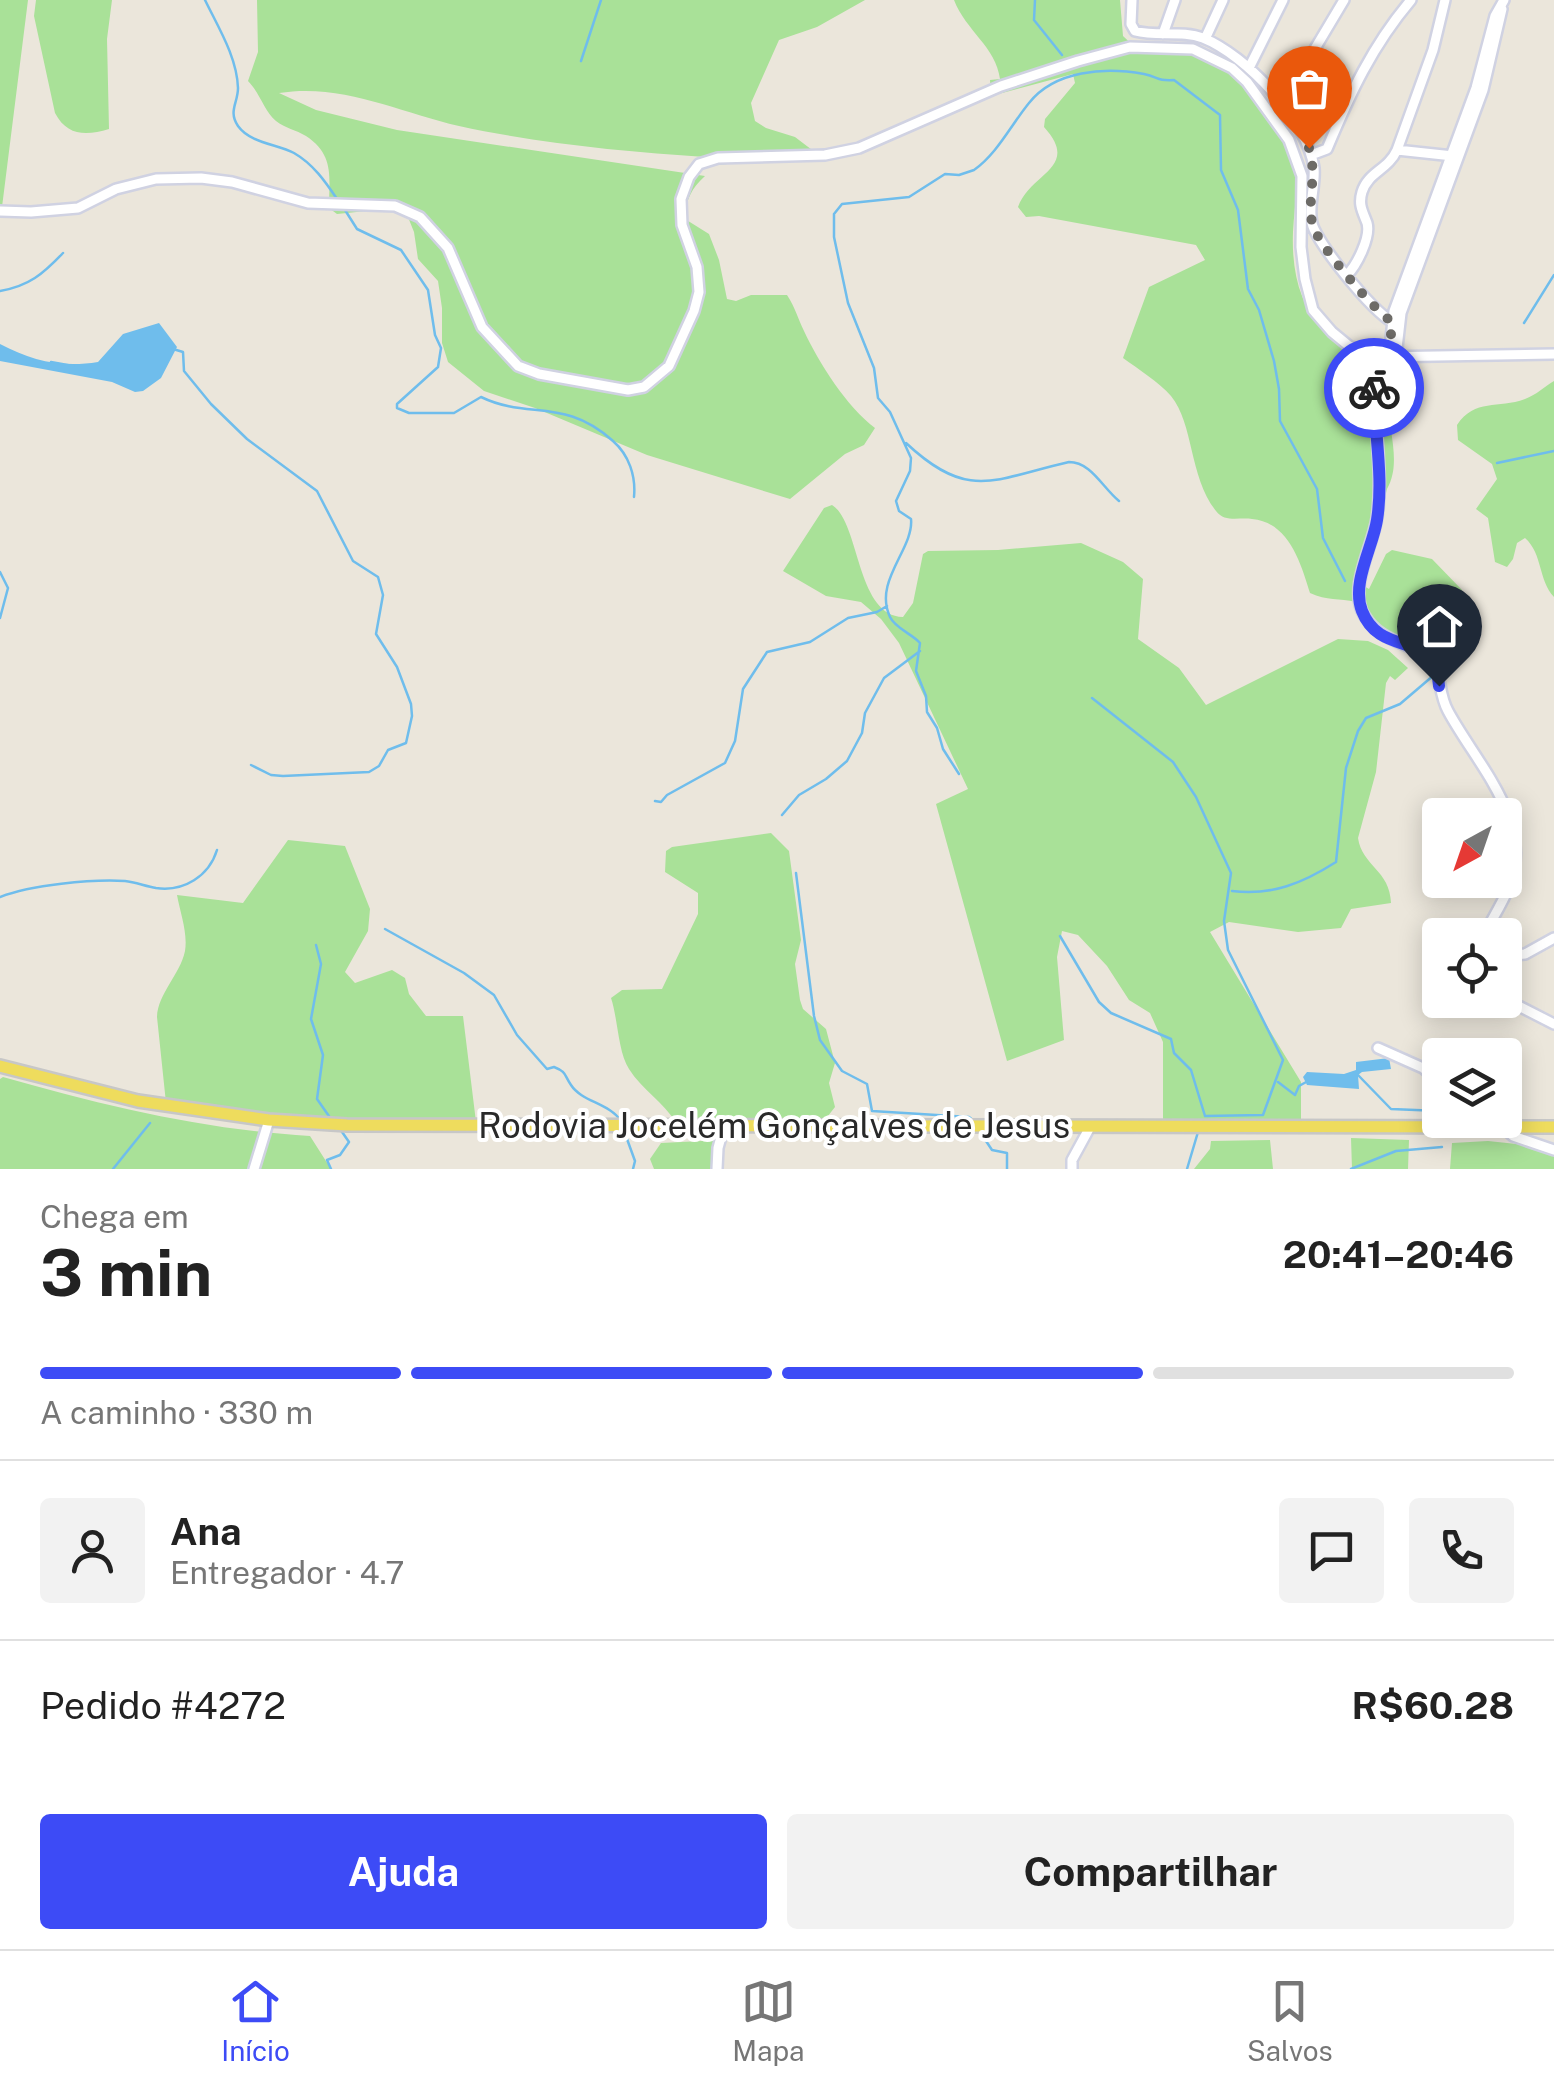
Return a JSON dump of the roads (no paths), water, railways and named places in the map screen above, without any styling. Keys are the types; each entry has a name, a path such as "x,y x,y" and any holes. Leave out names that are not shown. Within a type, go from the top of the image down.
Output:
{"main road":[{"name":"Rodovia Jocelém Gonçalves de Jesus","path":"0,1066 114,1096 268,1120 346,1125 1422,1125"},
{"name":"Rodovia Jocelém Gonçalves de Jesus","path":"1522,1125 1554,1127"}],"street":[{"path":"1132,0 1134,30 1205,39 1249,68 1288,111 1311,156 1313,226 1373,308 1395,324"},
{"path":"1164,34 1175,0"},
{"path":"1205,39 1223,0"},
{"path":"1249,68 1283,0"},
{"path":"1288,111 1310,57 1344,0"},
{"path":"1311,156 1327,149 1364,64 1411,0"},
{"path":"1347,275 1368,230 1360,206 1363,189 1374,174 1389,165 1397,150 1433,50 1444,0"},
{"path":"1491,0 1503,3 1395,324 1374,409 1377,521 1359,589 1360,607 1380,634 1433,660 1446,708 1496,788 1514,829 1516,850 1510,884 1493,918"},
{"path":"0,211 68,210 116,188 156,179 201,178 308,202 395,206 420,217 436,232 448,248 482,328 518,366 539,374 628,390 644,387 669,366 694,311 699,292 697,267 682,224 681,198 699,164 718,158 826,155 859,148 1002,86 1063,65 1130,47 1193,49 1232,68 1282,128 1300,167 1302,256 1313,310 1321,323 1349,346 1388,357 1554,354"},
{"path":"1397,150 1454,156"},
{"path":"1522,954 1554,938"},
{"path":"1522,1008 1554,1024"},
{"path":"1378,1048 1422,1068"},
{"path":"254,1169 268,1120"},
{"path":"717,1169 724,1126"},
{"path":"1072,1169 1072,1160 1090,1127"},
{"path":"1519,1138 1554,1150"}],"water":[{"path":"159,323 177,347 161,378 143,391 0,361 0,344 48,362 98,362 123,334"},
{"path":"1389,1058 1391,1069 1358,1075 1359,1089 1307,1085 1303,1077 1307,1072 1344,1074 1356,1070 1356,1062"}],"waterway":[{"path":"205,0 234,65 238,88 234,116 238,126 249,136 301,157 337,199"},
{"path":"581,61 601,0"},
{"path":"1035,0 1034,20 1062,55"},
{"path":"959,774 927,712 926,696 916,671 920,643 892,621 886,604 890,578 910,530 911,519 899,511 896,501 910,471 911,458 890,412 878,398 874,368 848,303 834,237 834,214 842,204 909,197 945,174 974,170 997,148 1029,103 1052,84 1097,71 1144,74 1174,80 1220,115 1221,170 1238,210 1248,289 1259,310 1274,361 1280,421 1317,489 1323,538 1345,581"},
{"path":"345,210 357,229 401,250 428,290 435,335 441,348 438,367 397,408 409,413 454,413 481,397 498,404 578,419 595,427 623,453 634,481 634,497"},
{"path":"0,291 35,278 63,253"},
{"path":"1524,323 1554,275"},
{"path":"173,349 183,352 184,371 211,404 247,439 317,491 353,561 378,577 383,595 376,634 397,667 411,704 406,743 388,750 379,766 369,772 283,776 251,765"},
{"path":"51,362 73,366"},
{"path":"906,443 928,461 965,479 1001,479 1077,463 1119,501"},
{"path":"1497,463 1554,451"},
{"path":"0,572 8,588 0,618"},
{"path":"655,801 661,802 725,763 735,741 743,689 767,652 810,642 848,618 887,606"},
{"path":"782,815 799,795 847,761 862,733 865,713 884,678 920,651"},
{"path":"1232,891 1260,892 1287,886 1336,862 1346,768 1358,731 1366,718 1400,704 1434,675"},
{"path":"1092,698 1173,762 1196,797 1231,873 1224,921 1228,950 1283,1060 1263,1115 1205,1116"},
{"path":"0,897 44,886 95,881 176,887 202,875 217,850"},
{"path":"796,873 814,1016 820,1040 842,1071 867,1084 872,1111 969,1117 974,1121"},
{"path":"385,929 464,973 494,995 517,1035 547,1069 561,1071 576,1091 610,1110 621,1121"},
{"path":"1060,936 1099,1002 1111,1013 1171,1039 1174,1053 1191,1070 1205,1116"},
{"path":"316,945 321,964 311,1019 323,1055 317,1099 331,1119"},
{"path":"1358,1075 1391,1109 1422,1110"},
{"path":"1278,1082 1295,1095 1299,1086 1308,1081"},
{"path":"113,1169 150,1123"},
{"path":"623,1128 635,1161 633,1169"},
{"path":"331,1169 327,1160 340,1155 349,1142 340,1129"},
{"path":"980,1132 992,1150 1007,1153 1007,1169"},
{"path":"1187,1169 1198,1132"},
{"path":"1351,1169 1396,1151 1442,1147"}]}
